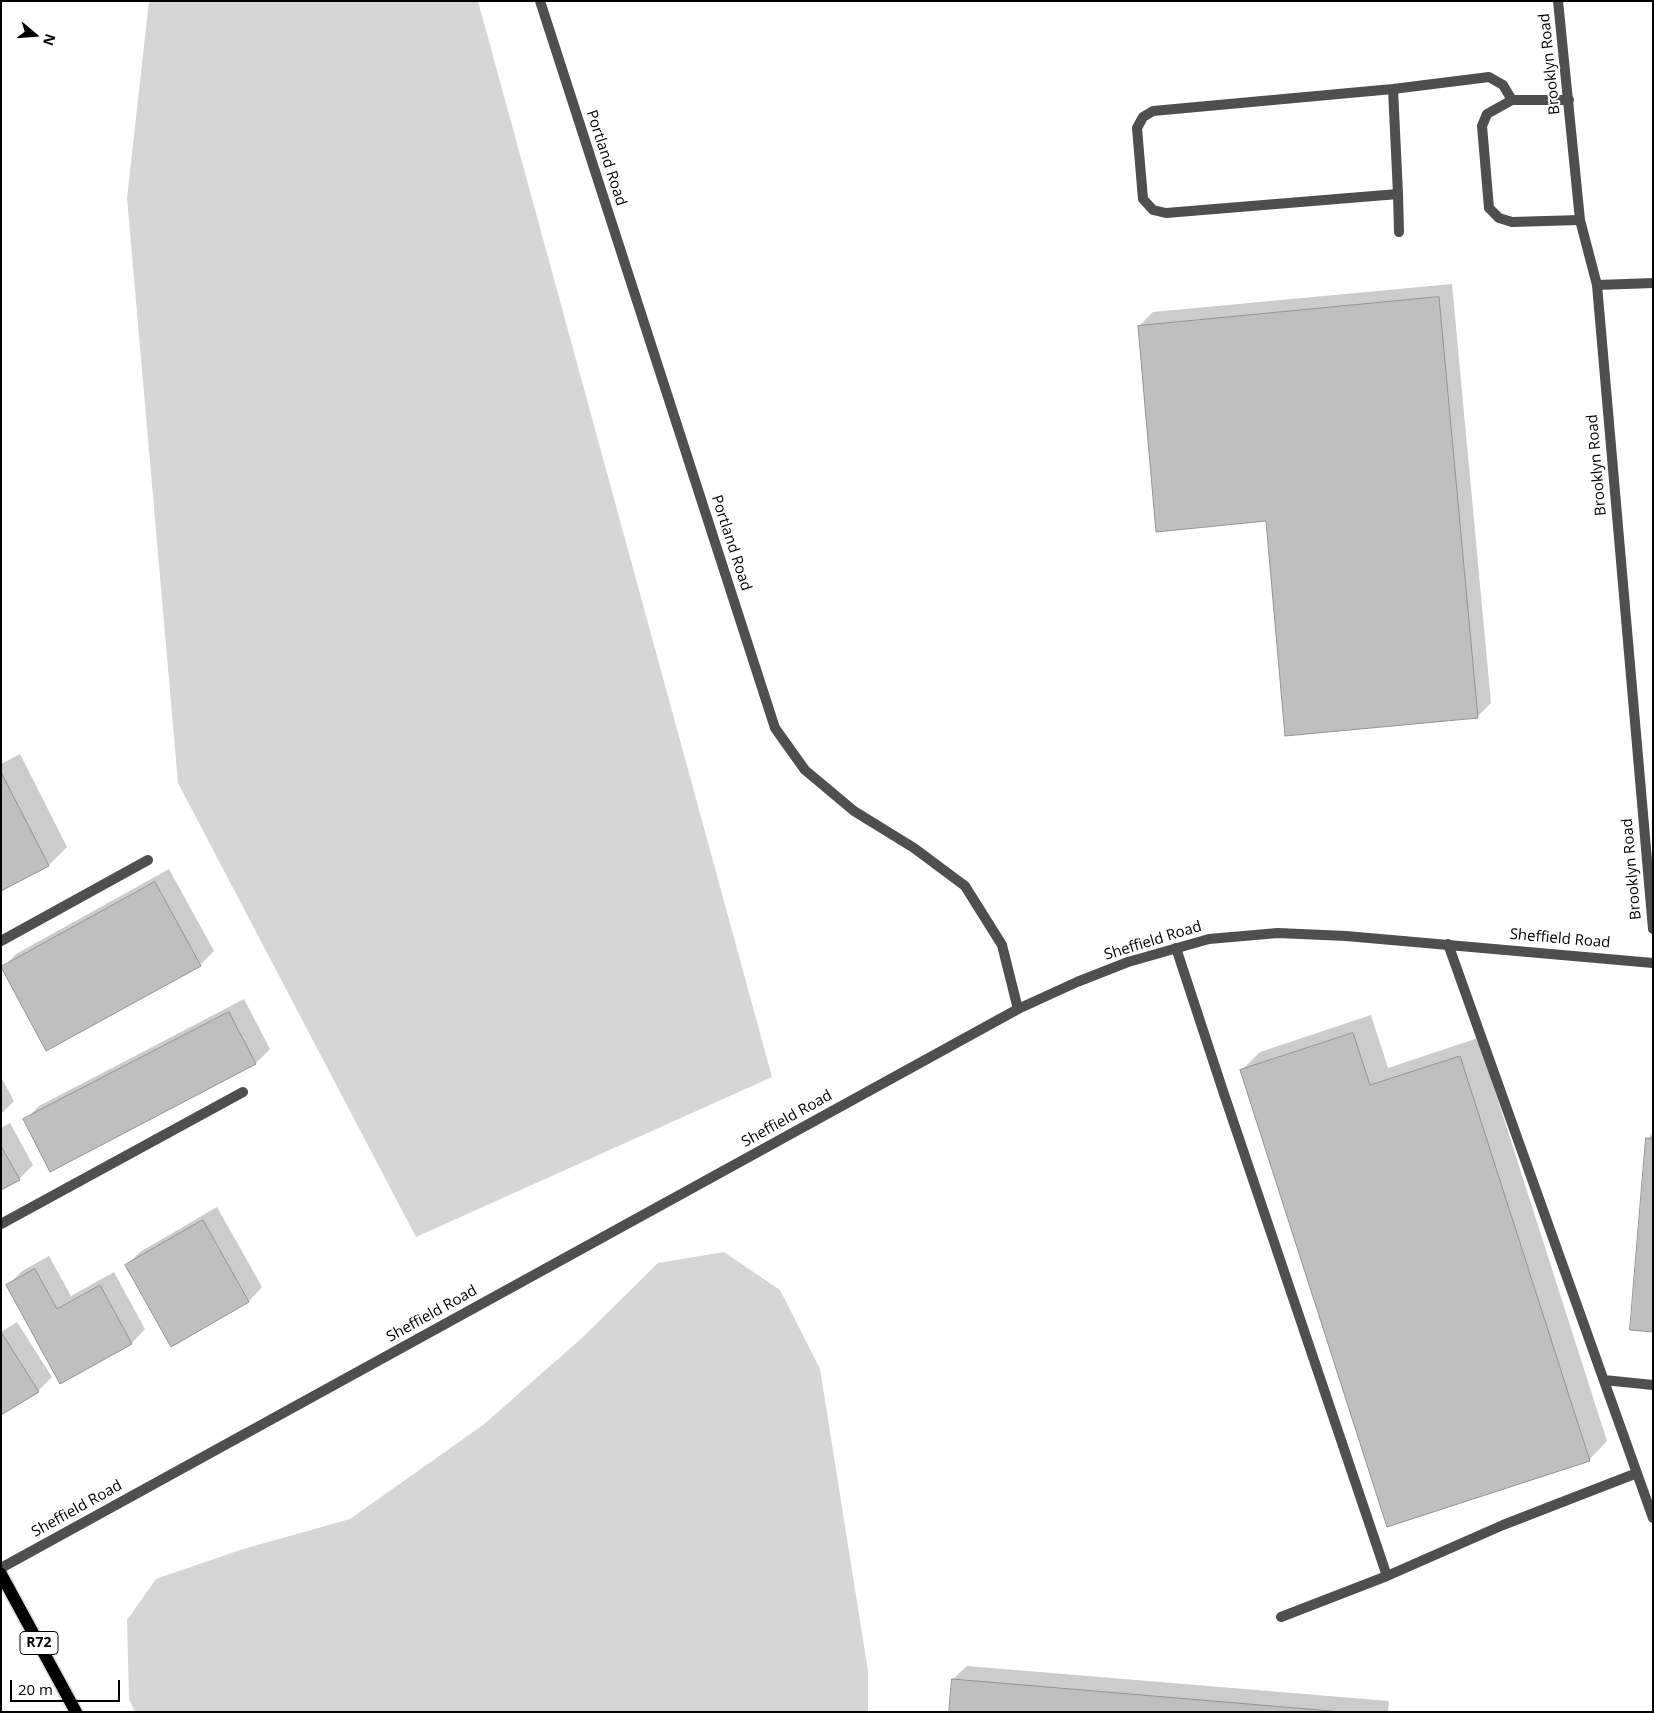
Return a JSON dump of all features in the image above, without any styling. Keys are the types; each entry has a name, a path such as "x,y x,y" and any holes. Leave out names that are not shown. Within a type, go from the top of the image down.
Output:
{"main road":[{"name":"R72","path":"1,1574 76,1712"}],"street":[{"name":"Portland Road","path":"540,1 774,728 805,770 854,811 914,848 965,886 1002,945 1018,1009"},
{"name":"Brooklyn Road","path":"1558,1 1580,220 1597,285 1653,929"},
{"path":"1398,194 1166,213 1153,210 1143,200 1137,128 1143,117 1153,111 1393,89 1489,77 1503,84 1512,100"},
{"path":"1393,89 1399,232"},
{"path":"1569,100 1512,100 1487,114 1482,126 1489,208 1499,218 1512,222 1580,220"},
{"path":"1597,285 1653,283"},
{"path":"1,941 148,860"},
{"name":"Sheffield Road","path":"1,1568 1018,1009 1077,982 1128,962 1209,939 1278,933 1448,944 1653,963"},
{"path":"1448,944 1653,1518"},
{"path":"1176,948 1387,1576"},
{"path":"1,1224 243,1092"},
{"path":"1604,1380 1653,1384"},
{"path":"1281,1618 1387,1576 1503,1525 1637,1473"}],"shaded area":[{"path":"149,1 478,1 772,1077 416,1237 178,783 127,198"},
{"path":"724,1252 780,1290 820,1369 868,1671 868,1712 135,1712 129,1699 127,1620 156,1579 240,1550 350,1519 483,1425 582,1338 658,1263"}],"building":[{"path":"1439,297 1478,718 1285,736 1266,521 1156,532 1138,326"},
{"path":"1,772 49,866 1,891"},
{"path":"155,882 201,966 46,1051 1,967"},
{"path":"229,1012 256,1064 50,1172 23,1119"},
{"path":"1353,1033 1370,1085 1460,1056 1590,1461 1387,1527 1240,1070"},
{"path":"1646,1138 1653,1139 1653,1332 1630,1330"},
{"path":"1,1146 20,1180 1,1190"},
{"path":"203,1220 249,1302 171,1347 125,1265"},
{"path":"35,1269 57,1309 100,1285 132,1344 60,1384 6,1285"},
{"path":"3,1335 39,1392 1,1415 1,1336"},
{"path":"952,1679 1343,1712 949,1712"}]}
